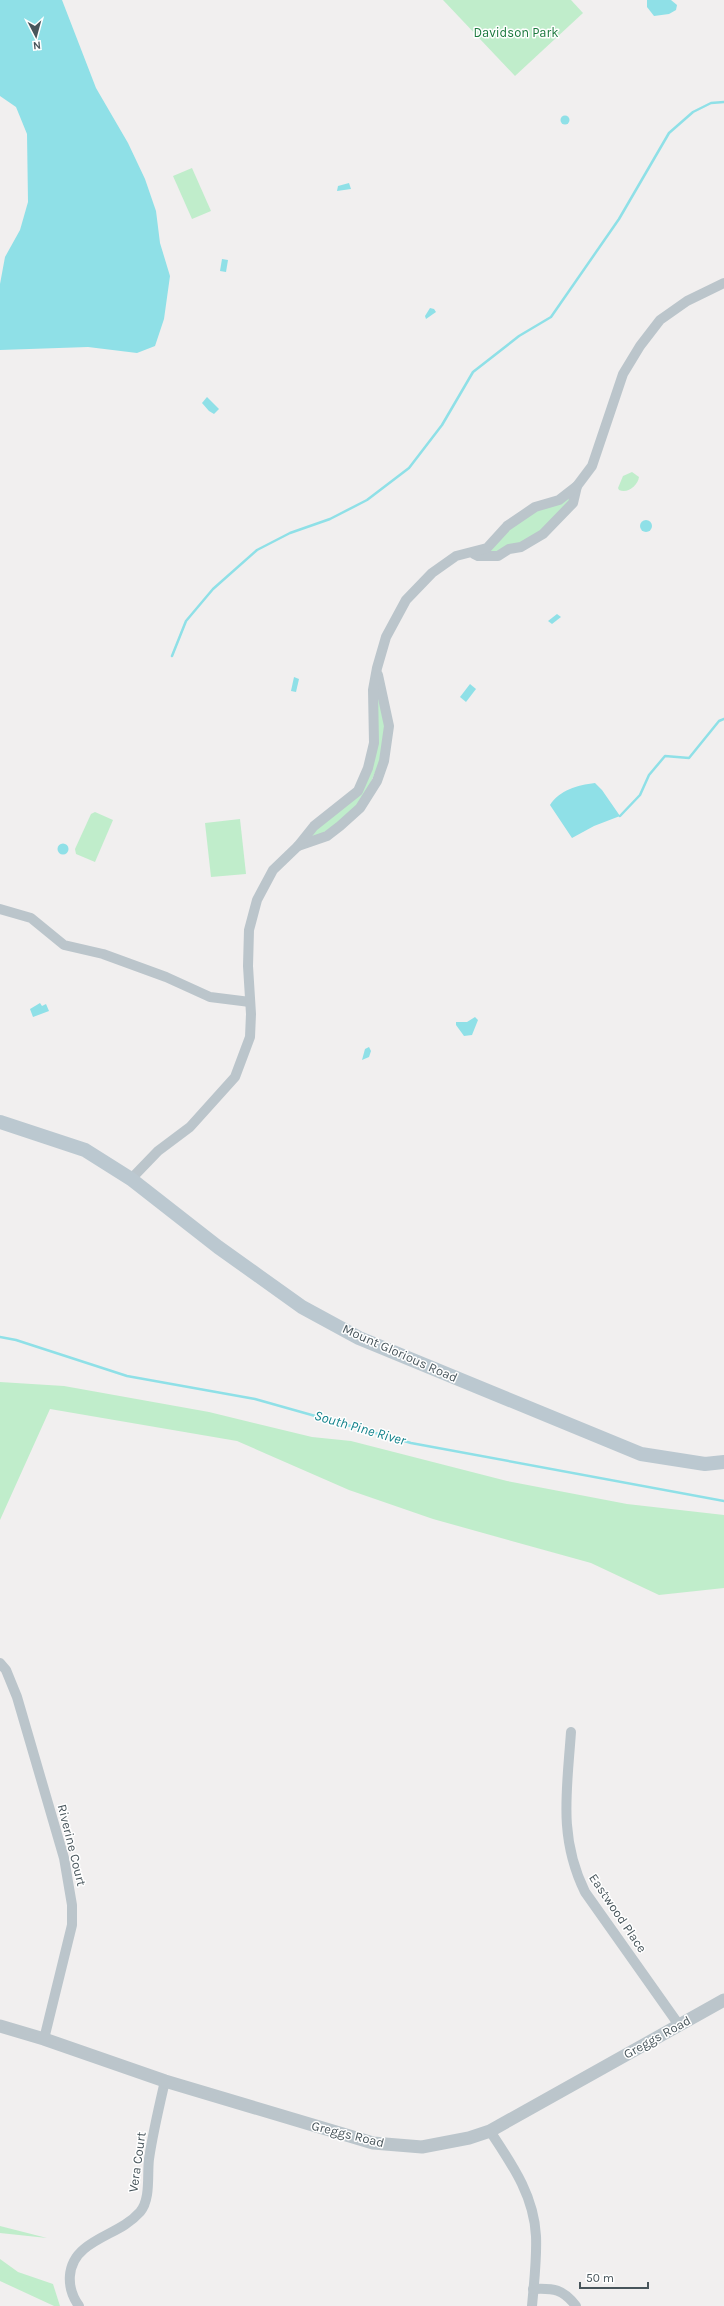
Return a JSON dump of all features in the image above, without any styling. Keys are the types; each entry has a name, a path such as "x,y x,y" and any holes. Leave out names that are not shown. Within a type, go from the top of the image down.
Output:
{"main road":[{"name":"Mount Glorious Road","path":"0,1122 85,1150 130,1179 218,1246 302,1307 359,1338 641,1454 706,1464 724,1462"}],"street":[{"path":"130,1179 158,1151 190,1126 235,1077 250,1037 249,930 257,900 273,870 298,846 314,826 358,791 374,743 373,690 377,668 386,637 406,600 432,573 456,556 487,548 506,526 535,507 559,500 577,486 592,466 623,374 640,346 660,320 687,301 724,283"},
{"path":"472,552 478,556 498,556 509,549 522,547 543,534 573,503 577,486"},
{"path":"298,846 328,836 360,808 377,781 384,761 389,726 377,668"},
{"path":"370,756 384,761"},
{"path":"0,909 31,918 64,945 103,954 159,974 210,997 250,1002"},
{"name":"Riverine Court","path":"0,1663 6,1670 17,1697 70,1884 72,1925 44,2039"},
{"name":"Eastwood Place","path":"571,1732 567,1836 574,1870 585,1892 679,2025"},
{"name":"Greggs Road","path":"0,2026 44,2039 165,2081 373,2143 422,2146 469,2138 490,2131 724,2000"},
{"name":"Vera Court","path":"78,2306 74,2299 69,2282 71,2265 84,2249 126,2225 141,2210 147,2191 149,2160 165,2081"},
{"path":"490,2131 519,2176 528,2196 536,2235 532,2306"},
{"path":"533,2289 550,2288 566,2294 576,2306"}],"green space":[{"name":"Davidson Park","path":"443,0 571,0 583,13 515,76"},
{"path":"192,168 211,211 192,219 173,176"},
{"path":"632,472 639,477 635,486 626,491 619,490 618,488 623,476"},
{"path":"577,486 573,503 521,547 478,556 507,526"},
{"path":"377,668 387,744 360,808 308,843 314,826 358,791 368,768"},
{"path":"95,812 113,820 95,862 76,854 75,849 91,814"},
{"path":"240,819 246,874 211,877 205,823"},
{"path":"0,1382 64,1386 209,1412 312,1437 351,1441 507,1481 627,1504 724,1515 724,1588 659,1595 591,1563 433,1519 349,1490 237,1441 50,1409 0,1520"},
{"path":"0,2226 47,2238 0,2233"},
{"path":"0,2259 18,2272 53,2284 60,2306 54,2306 0,2281"}],"water":[{"path":"0,0 62,0 96,88 128,143 145,179 156,211 160,243 170,276 164,319 155,346 137,353 88,347 0,350 0,284 5,257 20,230 28,202 27,134 16,107 0,96"},
{"path":"647,0 671,0 677,5 676,10 669,14 654,16 647,7"},
{"path":"565,115 570,120 565,125 560,120"},
{"path":"349,183 351,189 337,191 338,186"},
{"path":"222,259 228,260 226,272 220,271"},
{"path":"430,308 434,309 436,312 426,319 425,316"},
{"path":"207,397 219,409 214,414 202,403"},
{"path":"646,520 650,522 652,526 650,530 646,532 642,530 640,526 642,522"},
{"path":"557,614 561,617 552,624 548,621"},
{"path":"294,677 299,679 296,692 291,691"},
{"path":"470,684 476,689 466,702 460,697"},
{"path":"595,783 602,790 620,816 594,826 572,838 550,805 564,792 570,789"},
{"path":"63,843 67,845 69,849 67,853 63,855 59,853 57,849 59,845"},
{"path":"40,1003 42,1006 46,1004 49,1011 33,1017 30,1009"},
{"path":"475,1017 478,1020 472,1035 464,1036 456,1025 456,1022 467,1022"},
{"path":"369,1047 371,1051 369,1057 362,1060 365,1049"}],"waterway":[{"path":"172,656 186,621 213,589 257,550 290,533 330,519 367,500 409,468 442,425 473,372 519,336 551,317 619,219 669,133 693,112 711,103 724,102"},
{"path":"620,816 640,795 649,775 665,756 689,758 719,721 724,719"},
{"name":"South Pine River","path":"0,1337 16,1340 127,1376 255,1399 411,1443 724,1501"}]}
